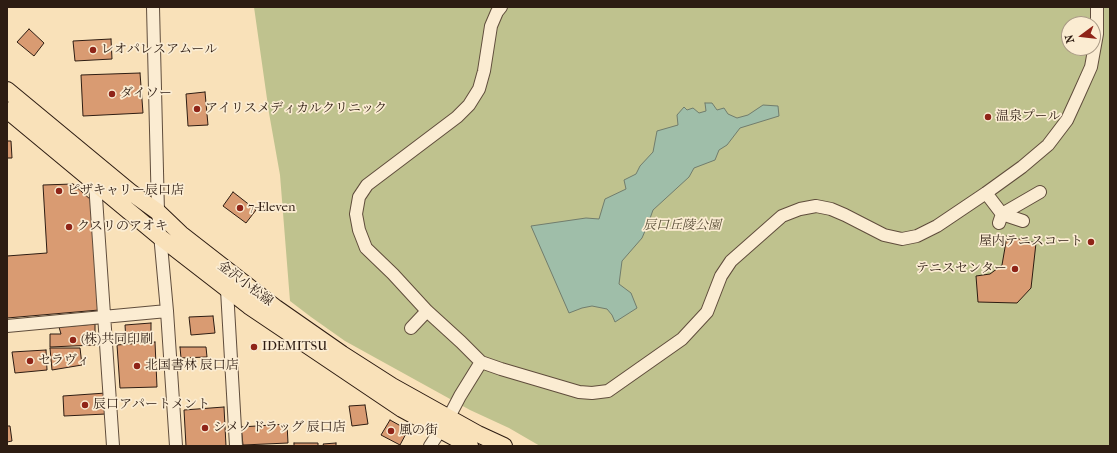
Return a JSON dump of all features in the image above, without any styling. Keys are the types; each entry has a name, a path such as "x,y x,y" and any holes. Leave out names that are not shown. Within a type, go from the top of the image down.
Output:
{"main road":[{"name":"金沢小松線","path":"7,90 62,137 129,191 158,212 193,244 276,308 342,354 392,386 478,434 504,446"},
{"name":"金沢小松線","path":"7,110 160,237 249,306 402,409 470,446"}],"street":[{"path":"153,7 158,212 167,311 176,446"},
{"path":"501,7 490,26 484,71 479,89 469,105 457,117 367,185 359,197 356,214 359,230 366,248 393,274 427,311 461,342 480,362 579,392 592,393 608,391 682,339 707,312 721,276 731,261 782,216 816,206 831,209 884,235 902,239 917,236 937,226 1022,167 1048,144 1067,120 1091,67 1097,34 1097,7"},
{"path":"95,183 114,446"},
{"path":"1000,219 1040,192"},
{"path":"986,193 1000,219"},
{"path":"1000,219 1023,221"},
{"path":"228,290 236,446"},
{"path":"7,326 167,311"},
{"path":"411,328 427,311"},
{"path":"430,446 449,417 480,362"}],"green space":[{"name":"辰口丘陵公園","path":"254,7 1110,7 1110,446 540,446 509,428 470,410 345,341 290,301 280,175 269,113"}],"shaded area":[{"path":"705,103 712,103 717,110 724,108 728,114 737,118 748,115 763,105 778,106 779,116 740,128 727,145 719,150 715,160 694,168 689,177 653,210 642,238 622,261 619,284 631,293 637,308 615,322 607,309 592,306 569,313 531,226 586,218 599,219 605,199 626,189 624,180 636,174 640,166 653,152 657,131 678,125 677,115 684,107 687,110 693,108 699,113 706,111"}],"building":[{"path":"29,29 44,43 34,56 17,42"},
{"name":"レオパレスアムール","path":"111,39 112,59 75,61 73,41"},
{"name":"ダイソー","path":"140,73 143,113 83,116 81,75"},
{"name":"アイリスメディカルクリニック","path":"205,92 208,125 188,126 186,94"},
{"path":"7,141 11,141 12,158 7,158"},
{"name":"クスリのアオキ","path":"73,184 91,200 99,310 7,318 7,256 47,253 43,185"},
{"name":"7-Eleven","path":"233,192 256,210 246,223 223,206"},
{"name":"テニスセンター","path":"1007,236 1036,243 1031,288 1017,303 978,302 976,276 990,274 1002,265"},
{"path":"213,316 215,333 191,335 189,317"},
{"path":"151,323 151,340 126,341 125,325"},
{"name":"(株)共同印刷","path":"95,324 95,345 50,347 50,334 61,334 59,327"},
{"name":"北国書林 辰口店","path":"155,342 157,387 120,388 117,345"},
{"path":"180,347 206,347 207,357 181,358"},
{"path":"50,348 80,348 82,365 52,370"},
{"name":"セラヴィ","path":"46,350 47,370 15,373 12,352"},
{"name":"辰口アパートメント","path":"106,393 106,414 64,416 63,396"},
{"path":"365,405 368,424 352,426 349,406"},
{"name":"シメノドラッグ 辰口店","path":"224,407 226,446 186,446 184,410"},
{"path":"390,420 408,430 400,445 381,435"},
{"path":"287,424 288,443 243,445 241,427"},
{"path":"7,426 10,426 12,441 7,442"},
{"path":"294,443 318,443 318,446 294,446"},
{"path":"336,443 336,446 324,446 323,444"}],"place":[{"name":"レオパレスアムール","path":"93,50"},
{"name":"ダイソー","path":"112,94"},
{"name":"アイリスメディカルクリニック","path":"197,109"},
{"name":"温泉プール","path":"988,117"},
{"name":"ピザキャリー辰口店","path":"59,191"},
{"name":"7-Eleven","path":"240,208"},
{"name":"クスリのアオキ","path":"69,227"},
{"name":"屋内テニスコート","path":"1091,242"},
{"name":"テニスセンター","path":"1015,269"},
{"name":"(株)共同印刷","path":"73,340"},
{"name":"IDEMITSU","path":"254,347"},
{"name":"セラヴィ","path":"30,361"},
{"name":"北国書林 辰口店","path":"137,366"},
{"name":"辰口アパートメント","path":"85,405"},
{"name":"シメノドラッグ 辰口店","path":"205,428"},
{"name":"風の街","path":"391,431"}]}
